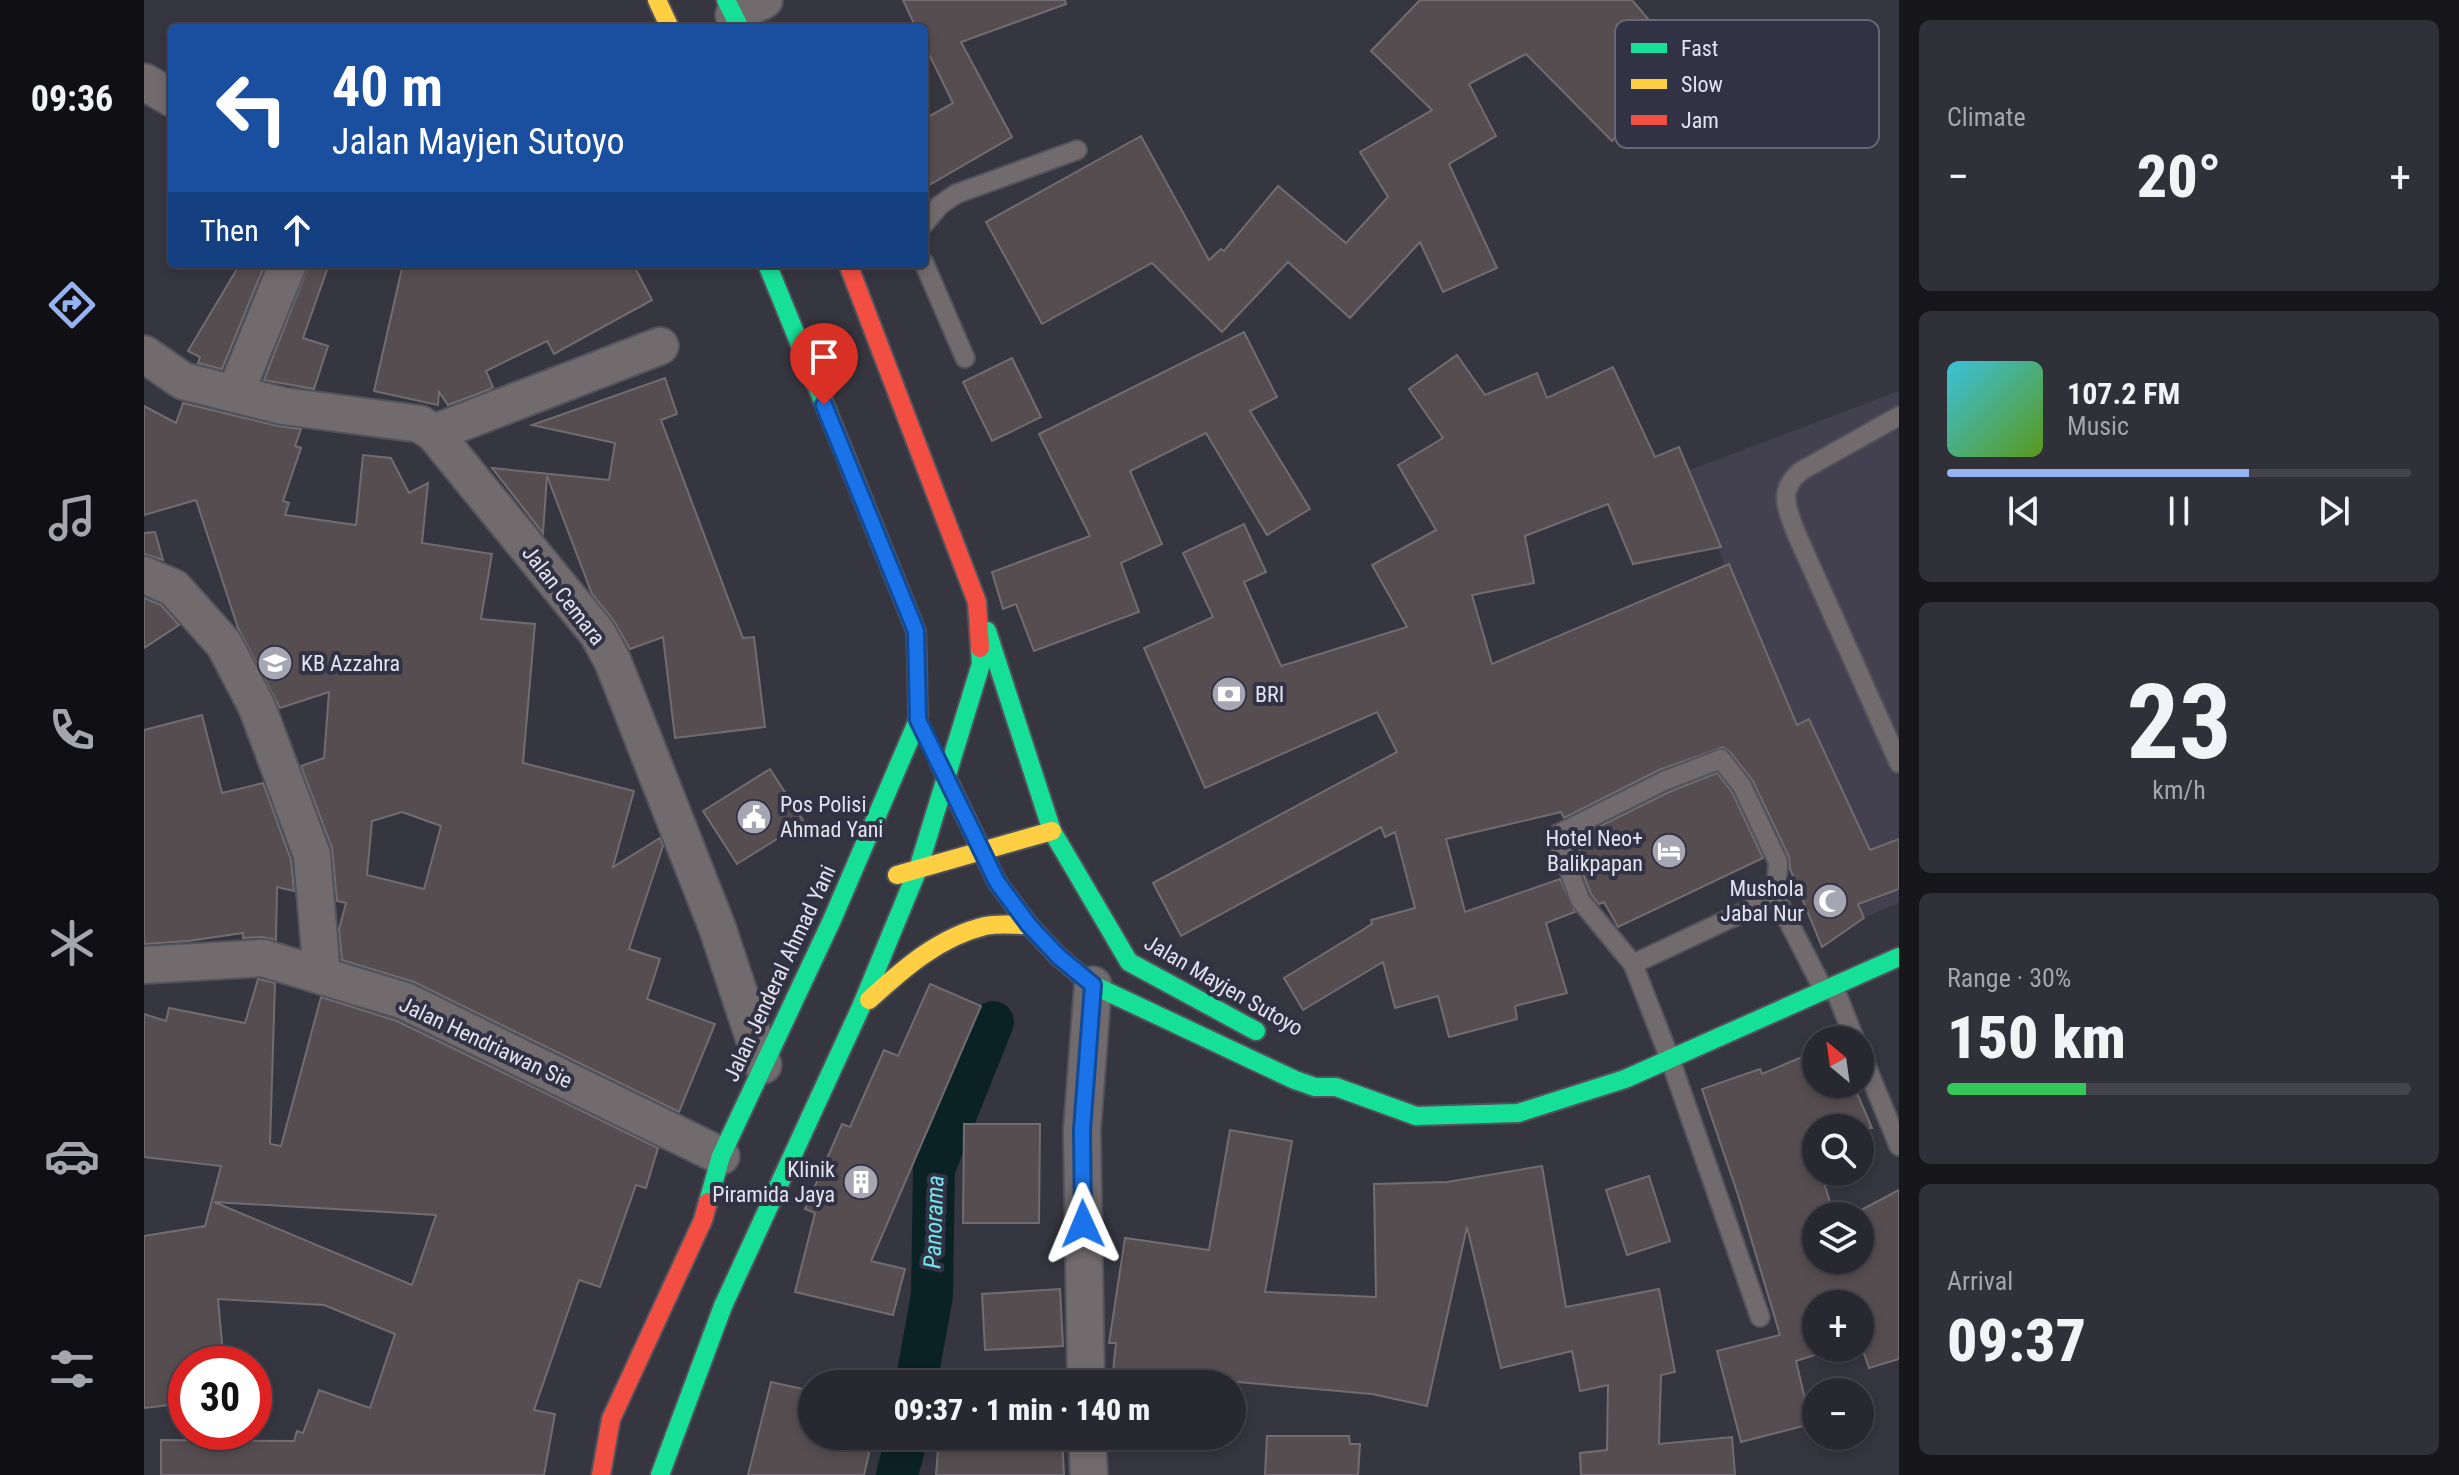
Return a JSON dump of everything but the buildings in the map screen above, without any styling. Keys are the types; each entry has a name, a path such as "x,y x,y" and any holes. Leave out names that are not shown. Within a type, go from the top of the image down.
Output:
{"main road":[{"path":"657,0 668,24"},
{"name":"Jalan Jenderal Ahmad Yani","path":"601,1475 611,1419 703,1220 721,1156 832,920 918,720 916,631 769,268"},
{"path":"660,1475 723,1306 861,1007 918,869 981,664 977,602 850,268"},
{"name":"Jalan Mayjen Sutoyo","path":"977,602 1052,831 1129,962 1274,1041"},
{"path":"918,720 997,882 1029,925 1058,956 1093,985 1295,1080 1315,1087 1336,1087 1416,1116 1518,1113 1625,1079 1899,957"},
{"path":"832,920 873,887 918,869 1052,831"},
{"path":"861,1007 903,968 946,940 987,926 1029,925"},
{"path":"1323,1072 1336,1087"}],"street":[{"path":"144,82 168,96"},
{"path":"235,394 286,268"},
{"path":"144,354 183,381 283,406 420,424 434,433 660,346"},
{"name":"Jalan Cemara","path":"434,433 598,634 613,662 717,927 763,1065"},
{"path":"144,575 174,588 224,644 257,707 312,855 322,976"},
{"name":"Jalan Hendriawan Sie","path":"144,965 263,958 405,1001 721,1156"},
{"path":"1086,1370 1082,1130 1093,985"},
{"path":"1088,1450 1089,1475"}],"lane":[{"path":"928,219 940,205 956,194 1077,150"},
{"path":"926,268 965,358"},
{"path":"1899,416 1801,471 1789,481 1786,495 1796,533 1899,763"},
{"path":"1760,1317 1670,1059 1633,964 1580,900 1556,835 1664,781 1721,759 1742,786 1778,862 1776,897 1848,1026"},
{"path":"1633,964 1776,897"},
{"path":"1874,1085 1899,1146"}],"shaded area":[{"path":"1899,391 1899,903 1865,917 1687,471"}],"waterway":[{"name":"Panorama","path":"919,1370 932,1295 934,1169 993,1022"},
{"name":"Panorama","path":"897,1475 903,1450"}],"traffic: fast":[{"path":"726,0 738,24"},
{"path":"769,268 828,413"},
{"path":"987,631 1052,831 1129,962 1256,1031"},
{"path":"660,1475 723,1306 861,1007 918,869 981,664 980,648"},
{"path":"708,1202 721,1156 832,920 918,720 917,659"},
{"path":"1077,972 1093,985 1295,1080 1315,1087 1336,1087 1416,1116 1518,1113 1625,1079 1899,957"}],"traffic: slow":[{"path":"657,0 668,24"},
{"path":"828,413 916,631 917,659"},
{"path":"939,762 997,882 1029,925"},
{"path":"897,875 1052,831"},
{"path":"869,1000 937,946 968,931 990,925 1029,925 1077,972"}],"traffic: jam":[{"path":"850,268 977,602 980,648"},
{"path":"601,1475 611,1419 703,1220 708,1202"}],"place":[{"name":"KB Azzahra","path":"275,663"},
{"name":"BRI","path":"1229,694"},
{"name":"Pos Polisi Ahmad Yani","path":"754,817"},
{"name":"Hotel Neo+ Balikpapan","path":"1669,851"},
{"name":"Mushola Jabal Nur","path":"1830,901"},
{"name":"Klinik Piramida Jaya","path":"861,1182"}],"route":[{"path":"824,405 916,631 918,720 997,882 1029,925 1058,956 1093,985 1082,1130 1083,1224"}]}
